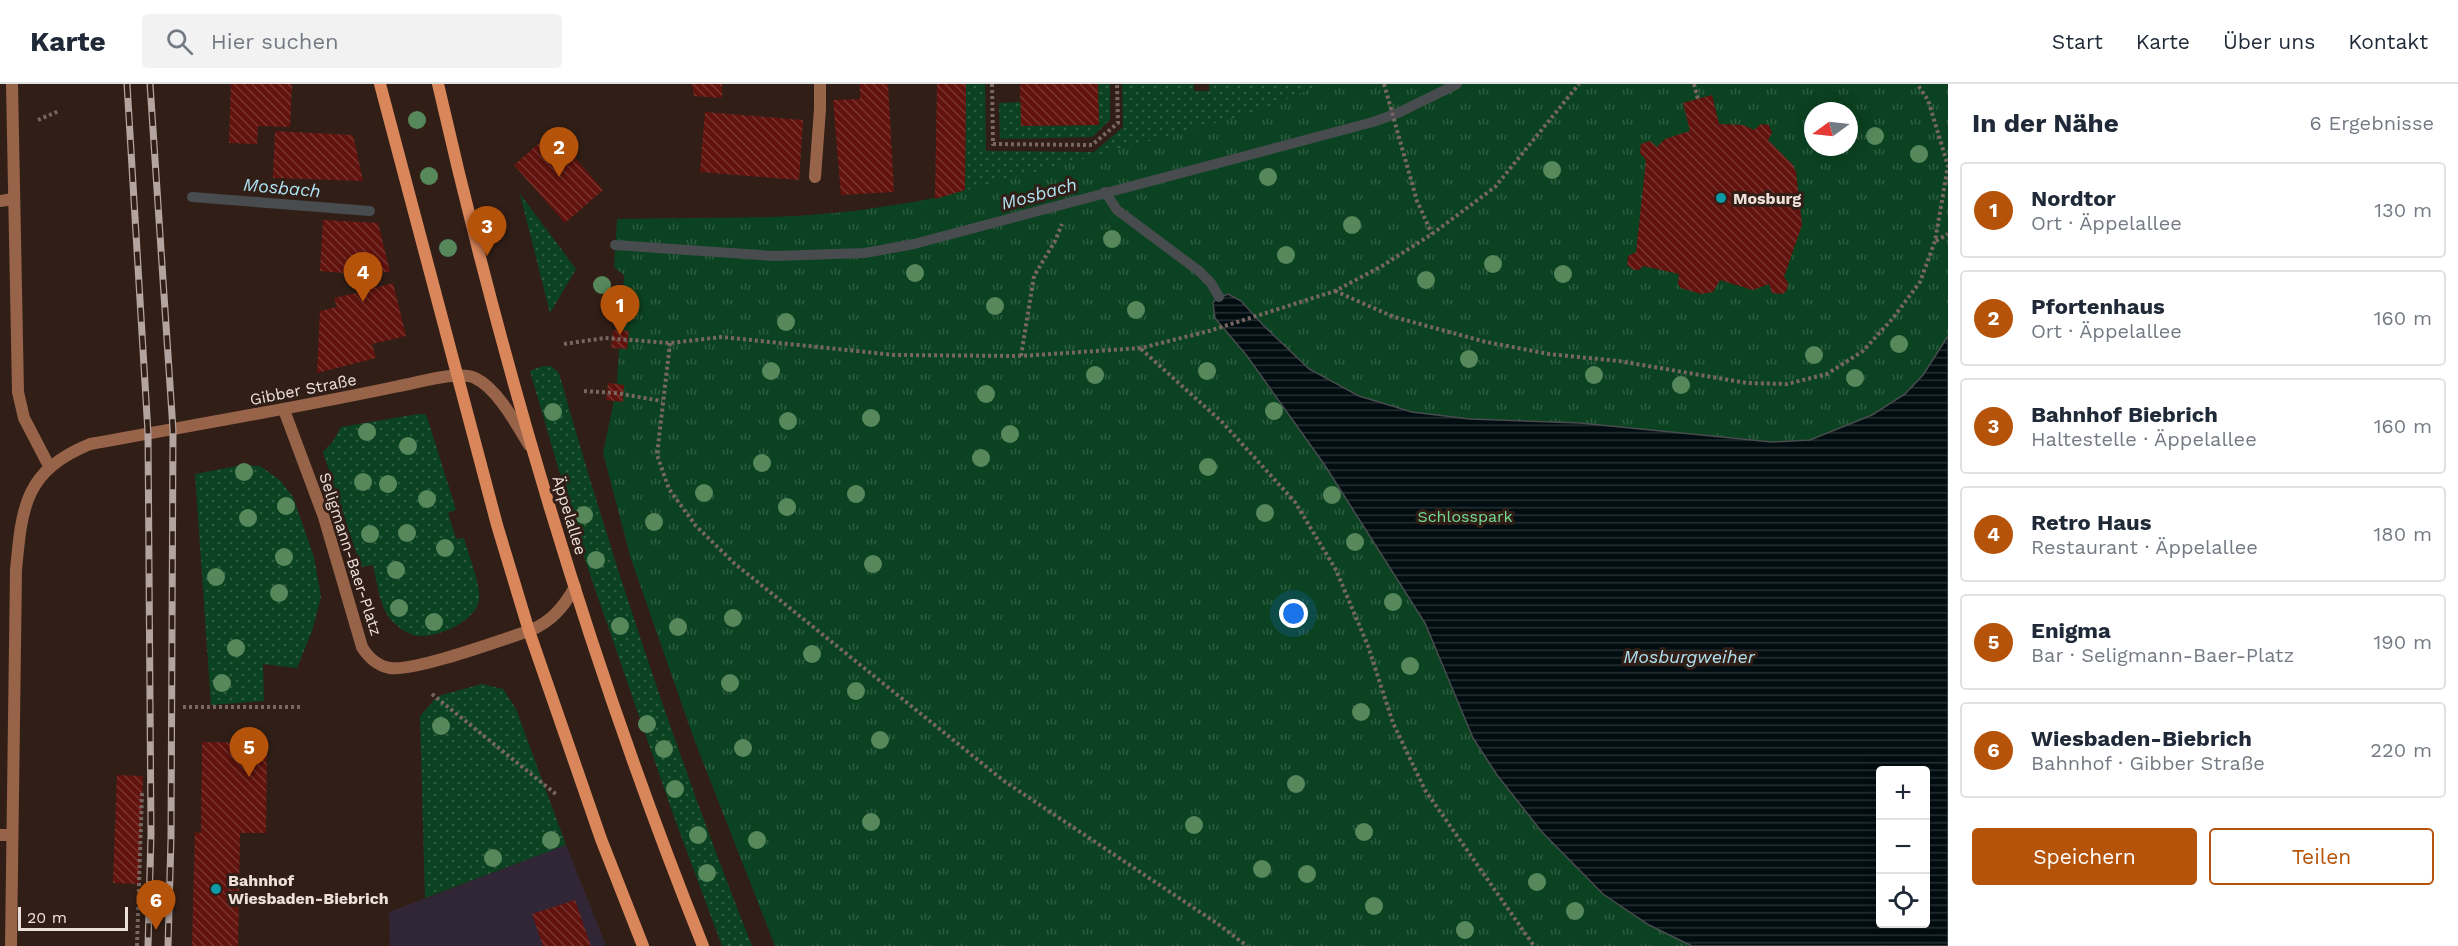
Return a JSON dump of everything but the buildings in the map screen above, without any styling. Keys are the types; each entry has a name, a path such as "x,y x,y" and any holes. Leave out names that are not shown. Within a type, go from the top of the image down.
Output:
{"main road":[{"path":"380,84 497,525 529,631 601,839 643,946"},
{"name":"Äppelallee","path":"438,84 463,191 533,451 619,721 704,946"}],"street":[{"path":"12,84 18,392 24,418 49,466"},
{"path":"815,177 820,84"},
{"path":"0,201 13,199"},
{"path":"458,376 476,378 486,387 515,421 533,451"},
{"name":"Gibber Straße","path":"11,946 6,835 16,570 19,538 28,500 35,483 49,466 70,452 90,444 284,410 458,376"},
{"name":"Seligmann-Baer-Platz","path":"284,410 324,517 355,625 368,657 391,669 418,665 529,631 556,615 575,587"}],"path":[{"path":"992,84 993,144 1092,145 1118,123 1117,84"},
{"path":"564,344 605,338 670,343 722,337 895,355 1021,356 1141,348 1209,331 1335,291 1382,266 1432,234 1495,187 1579,84"},
{"path":"1694,84 1698,99"},
{"path":"1335,291 1394,317 1486,342 1549,354 1619,362 1747,382 1787,384 1827,374 1863,351 1920,282 1935,241 1948,166 1928,100 1917,84"},
{"path":"1384,86 1417,201 1432,234"},
{"path":"42,119 59,111"},
{"path":"1021,356 1034,276 1055,241 1062,224"},
{"path":"1935,241 1948,234"},
{"path":"670,343 657,455 669,489 696,526 734,563 1004,781 1208,917 1246,946"},
{"path":"1141,348 1222,422 1295,502 1336,570 1368,646 1393,723 1425,790 1534,946"},
{"path":"584,391 615,393 662,401"},
{"path":"432,694 557,795"},
{"path":"183,706 300,707"},
{"path":"138,946 142,793"}],"shaded area":[{"path":"566,845 606,946 390,946 389,912"}],"green space":[{"path":"966,84 985,84 986,151 1094,152 1123,127 1122,84 1194,84 1194,91 1209,91 1209,84 1368,84 906,231 617,219 748,218 836,213 879,208 965,190"},
{"path":"1098,84 1110,84 1110,120 1092,137 1000,139 999,103 1021,102 1021,126 1098,125"},
{"name":"Schlosspark","path":"1323,84 1948,84 1948,946 775,946 694,739 631,559 603,453 614,401 606,400 608,383 617,384 619,349 611,348 613,330 621,330 624,275 614,267 617,219 790,217 855,211 934,199 1253,113"},
{"path":"520,194 576,269 550,313"},
{"path":"543,366 551,366 559,373 648,662 698,805 752,946 722,946 673,814 585,560 530,371"},
{"path":"425,414 427,417 456,510 448,513 456,539 464,538 479,593 476,608 464,621 446,631 428,636 412,635 388,616 382,602 373,565 361,567 323,452 332,443 341,427"},
{"path":"242,465 260,466 280,480 293,497 314,557 321,597 312,631 297,668 263,664 264,701 211,705 195,474"},
{"path":"482,684 503,689 516,709 566,845 425,898 420,716 438,696"}],"water":[{"name":"Mosburgweiher","path":"1228,294 1241,301 1309,369 1359,396 1412,412 1470,419 1580,423 1772,442 1810,440 1872,415 1905,394 1923,375 1948,336 1948,946 1692,946 1649,925 1603,894 1542,832 1497,775 1473,738 1425,623 1324,464 1247,356 1215,318 1213,303 1216,299"}],"waterway":[{"name":"Mosbach","path":"615,245 774,256 865,253 914,244 1373,122 1398,113 1457,84"},
{"path":"1105,192 1117,210 1199,271 1211,283 1219,297"},
{"name":"Mosbach","path":"192,197 370,211"}],"railway":[{"path":"127,84 148,433 151,834 148,946"},
{"path":"150,84 173,430 171,838 168,946"}],"place":[{"name":"Pfortenhaus","path":"559,177"},
{"name":"Mosburg","path":"1721,198"},
{"name":"Bahnhof Biebrich","path":"487,256"},
{"name":"Retro Haus","path":"363,302"},
{"name":"Nordtor","path":"620,335"},
{"name":"Enigma","path":"249,777"},
{"name":"Bahnhof Wiesbaden-Biebrich","path":"216,889"},
{"name":"Wiesbaden-Biebrich","path":"156,930"}]}
